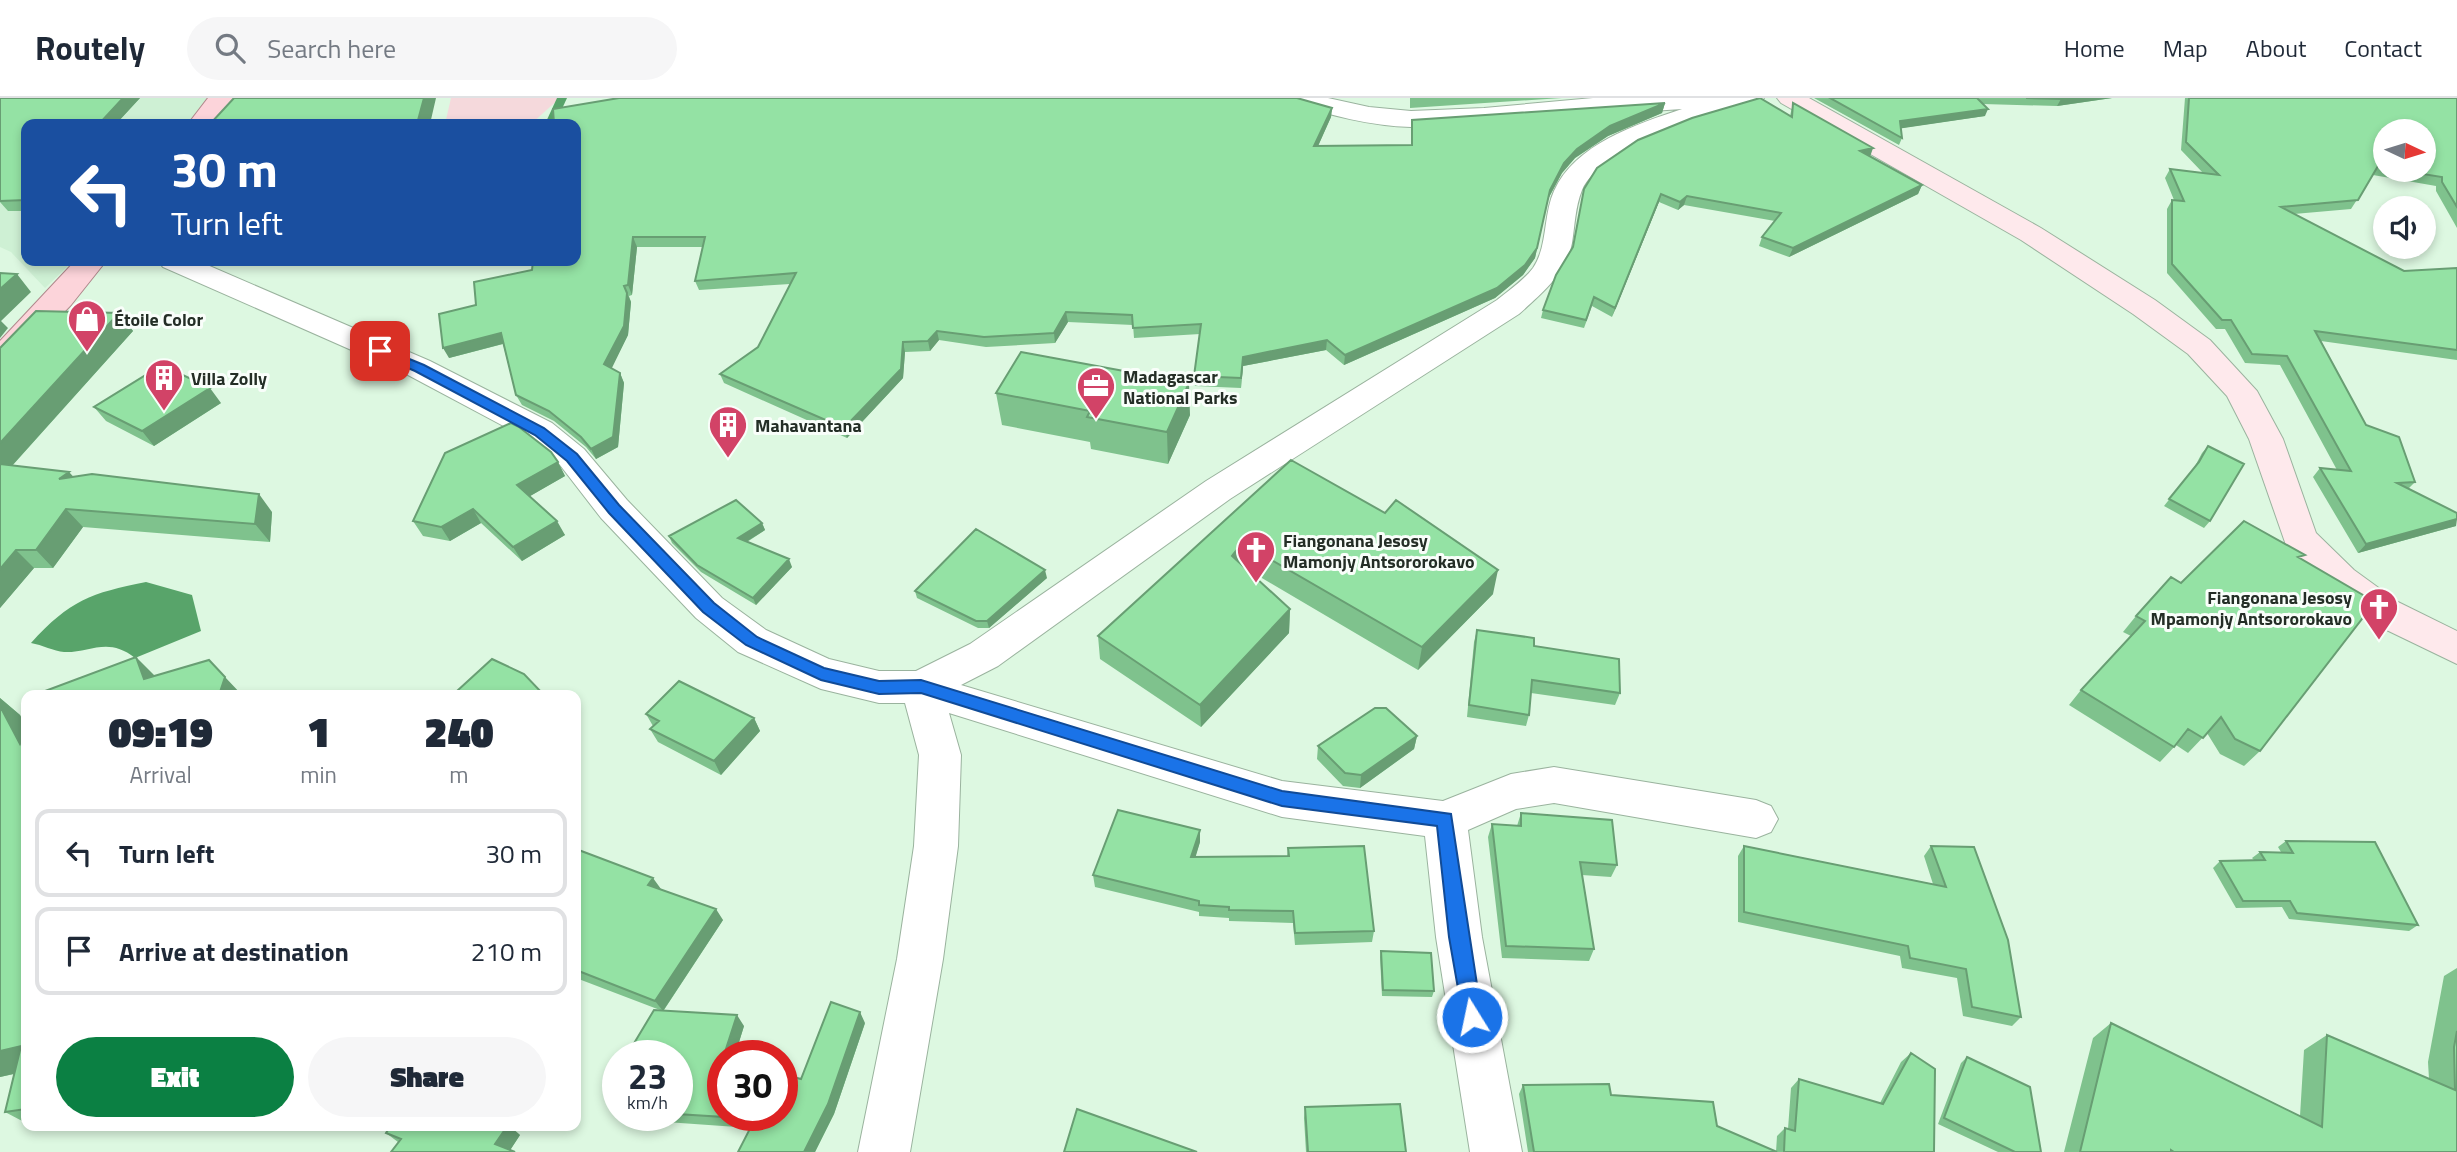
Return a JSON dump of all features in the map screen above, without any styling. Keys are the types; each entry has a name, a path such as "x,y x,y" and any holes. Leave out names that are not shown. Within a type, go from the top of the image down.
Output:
{"main road":[{"path":"205,119 222,98"},
{"path":"0,360 87,266"}],"street":[{"path":"1300,98 1353,113 1409,119 1621,102 1738,101"},
{"path":"1790,98 2031,234 2199,347 2241,391 2266,439 2300,539 2341,580 2384,612 2457,649"},
{"path":"921,687 984,655 1218,490 1507,306 1543,276 1555,252 1559,220 1572,182 1595,160 1631,137 1738,101"},
{"path":"185,266 419,368 540,431 572,457 614,509 709,608 752,641 821,673 879,687 921,687 1282,799 1445,820 1511,792 1554,785 1756,819"},
{"path":"884,1152 920,959 936,846 940,755 921,687"},
{"path":"1445,820 1459,937 1496,1152"}],"shaded area":[{"path":"0,98 207,98 191,119 21,119 21,263 11,252 0,247"},
{"path":"451,98 560,98 537,119 446,119"},
{"path":"24,266 68,266 45,288"},
{"path":"146,582 192,595 201,631 135,658 116,648 99,647 64,652 31,643 58,617 82,600"}],"building":[{"path":"0,98 123,98 104,119 21,119 21,200 0,201"},
{"path":"234,98 424,98 418,119 215,119"},
{"path":"619,98 1297,98 1332,108 1314,146 1412,145 1412,120 1665,103 1610,126 1577,149 1564,163 1550,190 1537,248 1525,265 1497,288 1345,355 1327,340 1243,357 1241,378 1194,376 1201,324 1133,328 1132,315 1066,312 1054,333 984,337 937,331 928,341 903,342 901,369 844,428 720,374 758,347 796,273 695,281 705,237 633,237 628,285 624,286 627,293 624,326 604,364 620,373 613,437 591,449 581,437 549,411 516,395 501,333 443,348 439,314 476,305 474,282 532,270 532,266 581,266 581,119 554,119 553,109"},
{"path":"1760,98 1792,117 1793,103 1873,148 1860,151 1922,185 1793,248 1762,237 1781,213 1687,196 1680,202 1661,194 1615,308 1594,297 1586,320 1543,310 1556,275 1573,247 1584,189 1597,168 1638,140 1692,118"},
{"path":"1830,98 1977,98 1988,109 1900,121 1902,138"},
{"path":"2189,98 2457,98 2457,207 2442,182 2442,177 2436,176 2436,119 2373,119 2373,174 2358,200 2281,207 2373,255 2373,259 2381,259 2404,271 2457,268 2457,350 2315,331 2366,425 2399,437 2415,482 2397,483 2457,513 2457,519 2366,544 2320,468 2351,471 2287,356 2252,354 2231,320 2222,320 2172,264 2172,200 2184,201 2170,169 2219,175 2186,142"},
{"path":"0,273 17,274 0,289"},
{"path":"36,311 119,313 0,443 0,348"},
{"path":"1021,352 1189,383 1167,432 1087,417 1090,411 996,393"},
{"path":"162,365 210,388 142,431 94,407"},
{"path":"511,423 551,452 558,462 517,485 557,521 513,547 473,509 441,527 413,521 445,453"},
{"path":"2208,446 2244,464 2210,521 2169,499 2199,462"},
{"path":"1291,460 1385,513 1396,500 1498,570 1422,647 1242,543 1232,556 1290,609 1200,705 1098,636"},
{"path":"0,464 69,472 59,479 92,474 259,494 255,524 66,509 36,550 16,550 0,569"},
{"path":"736,500 762,523 738,538 789,559 753,598 697,565 669,536"},
{"path":"2244,521 2305,555 2298,557 2375,602 2260,751 2235,739 2221,717 2203,738 2188,729 2174,747 2081,690 2145,621 2136,616 2171,577 2181,583"},
{"path":"976,529 1045,570 987,621 976,621 915,591"},
{"path":"1477,630 1534,638 1534,646 1619,659 1620,693 1532,680 1529,715 1469,705"},
{"path":"136,657 144,679 209,660 225,677 221,690 48,690"},
{"path":"492,659 524,674 539,690 458,690"},
{"path":"679,681 754,718 714,761 650,729 659,721 646,714"},
{"path":"0,706 20,744 21,742 21,1046 0,1051"},
{"path":"1375,708 1386,708 1417,736 1361,775 1345,773 1318,746"},
{"path":"1118,810 1200,830 1191,857 1289,856 1288,848 1364,846 1374,931 1295,933 1293,911 1229,910 1229,907 1199,905 1199,901 1093,875"},
{"path":"1521,813 1612,820 1617,865 1580,862 1594,949 1506,946 1492,824 1521,826"},
{"path":"2286,841 2375,842 2418,925 2297,913 2290,901 2243,901 2220,861 2265,860 2260,852 2293,853"},
{"path":"1744,846 1946,887 1931,846 1974,847 2008,940 2021,1017 1972,1007 1966,969 1910,958 1908,946 1744,912"},
{"path":"581,851 653,878 648,885 716,909 655,1001 581,972"},
{"path":"1381,951 1431,953 1434,991 1383,990"},
{"path":"831,1002 860,1012 828,1104 804,1152 738,1152 749,1131 798,1131 798,1078 801,1079"},
{"path":"654,1010 737,1015 729,1040 707,1040 707,1116 693,1115 693,1040 636,1040"},
{"path":"2111,1023 2322,1127 2327,1035 2455,1090 2454,1047 2457,1031 2457,1152 2080,1152"},
{"path":"21,1046 21,1110 5,1112"},
{"path":"1911,1053 1935,1069 1934,1152 1784,1152 1785,1128 1795,1131 1799,1079 1883,1104"},
{"path":"1967,1057 2030,1087 2041,1152 2015,1152 1944,1118"},
{"path":"1609,1084 1611,1095 1713,1102 1717,1126 1777,1152 1534,1152 1523,1085"},
{"path":"1400,1104 1406,1152 1308,1152 1305,1107"},
{"path":"1077,1109 1197,1152 1064,1152"},
{"path":"504,1131 495,1144 515,1152 391,1152 401,1139 386,1133"}],"waterway":[{"path":"552,119 562,98"}],"place":[{"name":"Étoile Color","path":"87,353"},
{"name":"Villa Zolly","path":"164,412"},
{"name":"Madagascar National Parks","path":"1096,420"},
{"name":"Mahavantana","path":"728,459"},
{"name":"Fiangonana Jesosy Mamonjy Antsororokavo","path":"1256,584"},
{"name":"Fiangonana Jesosy Mpamonjy Antsororokavo","path":"2379,641"}],"route":[{"path":"380,351 419,368 540,431 572,457 614,509 709,608 752,641 821,673 879,687 921,687 1282,799 1445,820 1472,1017"}]}
